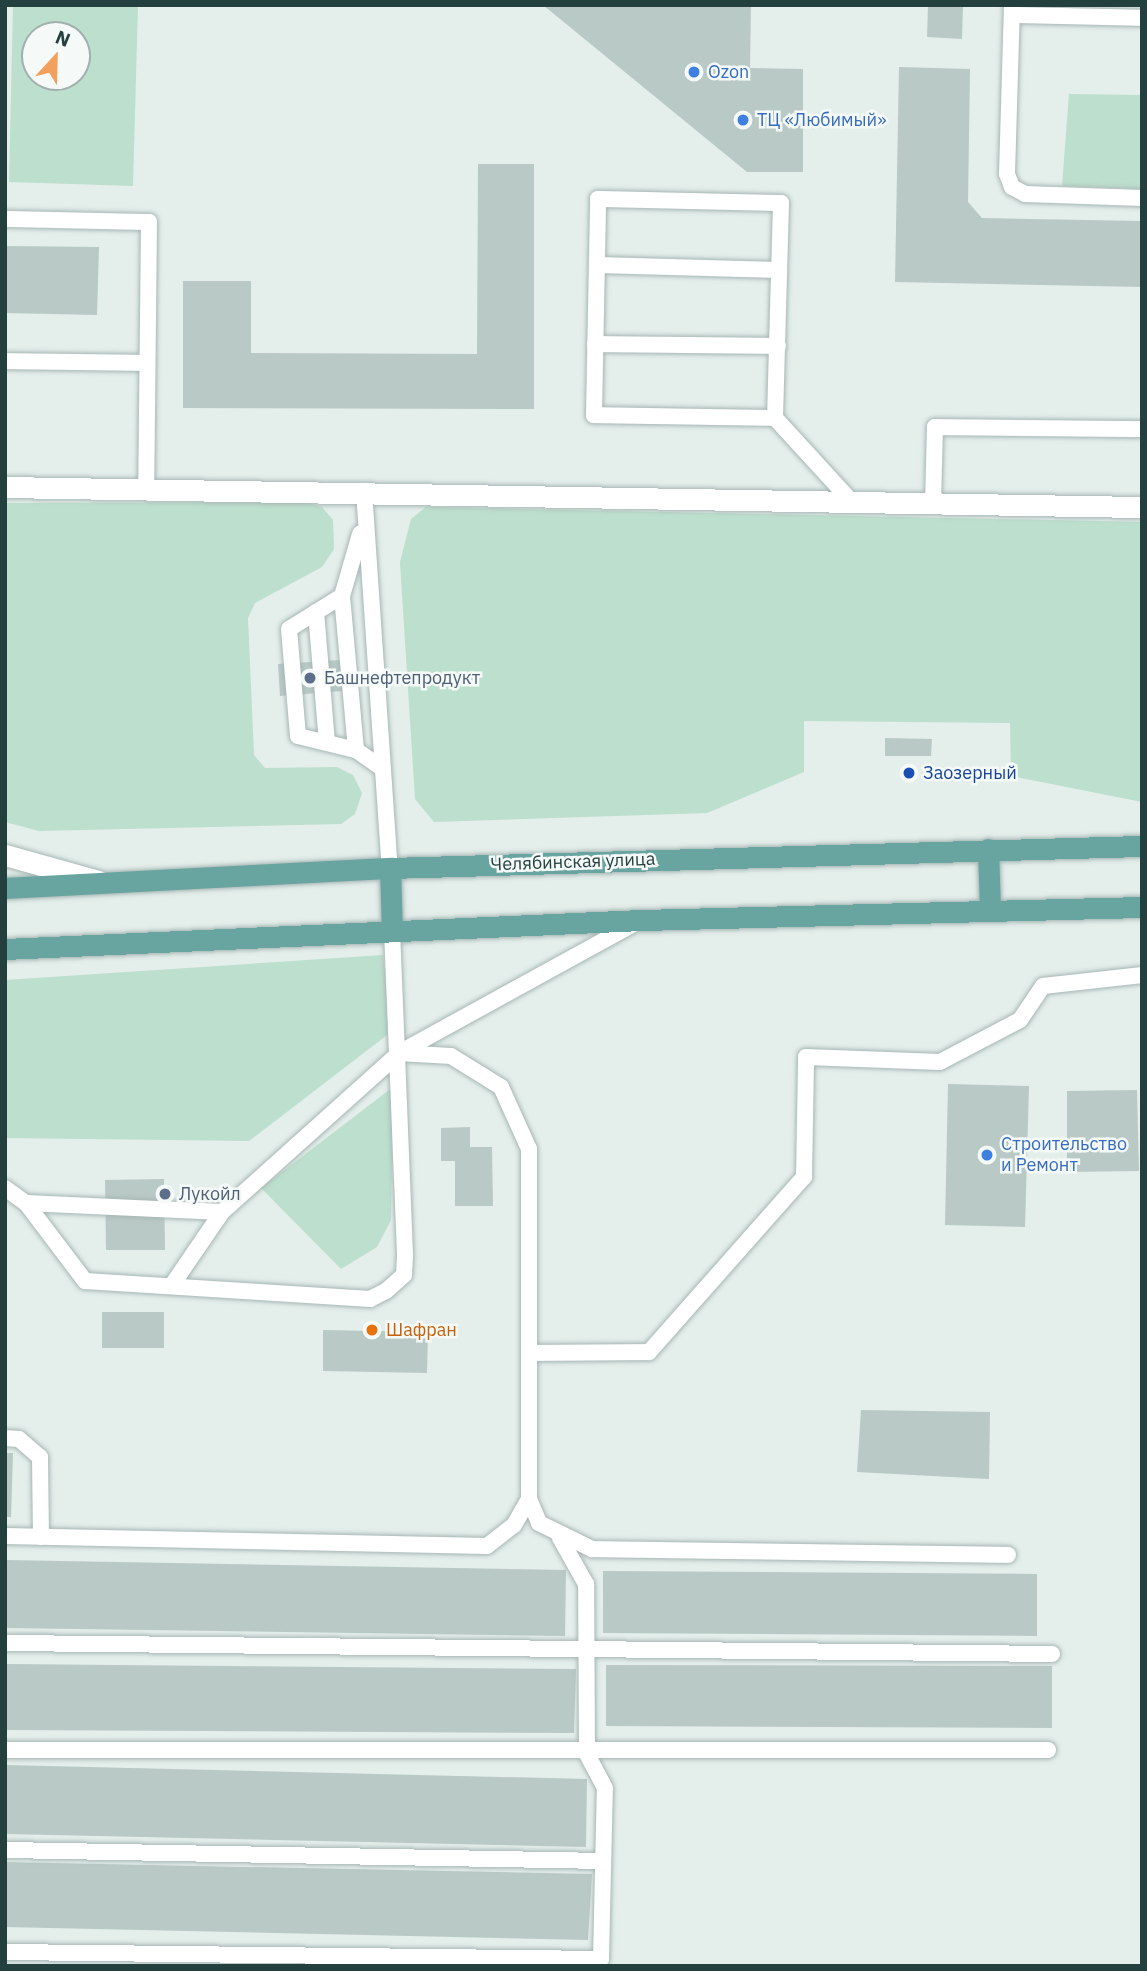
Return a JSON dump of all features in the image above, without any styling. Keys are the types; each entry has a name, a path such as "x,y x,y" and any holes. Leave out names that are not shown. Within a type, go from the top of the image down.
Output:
{"main road":[{"name":"Челябинская улица","path":"5,888 390,868 1142,846"},
{"path":"988,849 990,910"},
{"path":"390,868 392,930"},
{"path":"5,948 642,920 1142,907"}],"street":[{"path":"5,487 146,487 1142,507"},
{"path":"5,855 100,881"}],"lane":[{"path":"1142,18 1013,10 1007,174 1012,187 1025,194 1142,198"},
{"path":"775,418 594,415 598,199 781,203 775,418 852,501"},
{"path":"5,219 149,222 146,487"},
{"path":"597,265 779,270"},
{"path":"596,344 778,346"},
{"path":"5,361 147,363"},
{"path":"933,503 935,427 1142,429"},
{"path":"364,491 363,522 390,868"},
{"path":"356,750 342,596 363,522"},
{"path":"342,596 289,628 298,736 356,750 383,769"},
{"path":"316,612 327,742"},
{"path":"172,1285 222,1212 399,1052 642,920"},
{"path":"5,1188 26,1203 85,1281 370,1299 404,1275 399,1052 392,930"},
{"path":"532,1353 649,1352 804,1177 806,1057 940,1062 1020,1020 1043,986 1142,975"},
{"path":"399,1052 451,1056 501,1087 516,1110 529,1149 532,1353 529,1499 538,1523 560,1538 592,1549 1008,1555"},
{"path":"26,1203 222,1212"},
{"path":"5,1438 19,1439 40,1457 41,1537"},
{"path":"5,1536 487,1546 514,1525 529,1499"},
{"path":"5,1952 601,1959 605,1788 587,1754 591,1648 586,1584 560,1538"},
{"path":"5,1643 1052,1654"},
{"path":"5,1750 587,1754 1048,1750"},
{"path":"5,1850 603,1861"}],"green space":[{"path":"13,5 138,5 133,186 9,182"},
{"path":"1069,94 1142,95 1142,189 1062,186"},
{"path":"305,502 322,507 333,520 334,549 322,567 255,603 248,618 254,755 265,768 337,767 353,775 362,793 355,814 341,824 39,831 5,822 5,503"},
{"path":"426,507 1142,522 1142,802 1011,776 1010,723 804,721 804,772 707,813 434,822 415,799 400,562 411,519"},
{"path":"383,955 391,1032 249,1141 5,1138 5,980"},
{"path":"393,1087 391,1220 377,1247 341,1269 261,1188"}],"building":[{"name":"ТЦ «Любимый»","path":"543,5 751,5 750,68 803,69 803,172 747,172"},
{"path":"928,5 963,5 962,39 927,37"},
{"path":"899,67 970,69 968,202 982,218 1142,221 1142,287 895,282"},
{"path":"478,164 534,164 534,409 183,408 183,281 251,281 251,353 477,354"},
{"path":"5,246 99,247 97,315 5,313"},
{"name":"Башнефтепродукт","path":"340,660 342,691 280,696 278,664"},
{"path":"885,738 932,739 931,756 885,756"},
{"name":"Строительство и Ремонт","path":"948,1084 1029,1086 1025,1227 945,1225"},
{"path":"1137,1090 1139,1171 1067,1172 1067,1091"},
{"path":"470,1127 470,1147 492,1147 493,1206 455,1206 455,1161 441,1161 441,1128"},
{"path":"164,1179 165,1250 106,1250 105,1180"},
{"path":"102,1312 164,1312 164,1348 102,1348"},
{"path":"323,1330 428,1332 427,1373 323,1371"},
{"path":"861,1410 990,1412 989,1479 857,1472"},
{"path":"5,1453 13,1453 11,1517 5,1517"},
{"path":"5,1560 566,1570 565,1636 5,1628"},
{"path":"603,1571 1037,1574 1037,1636 603,1633"},
{"path":"5,1664 576,1669 574,1733 5,1730"},
{"path":"606,1665 1052,1666 1052,1728 606,1726"},
{"path":"5,1765 587,1779 586,1847 5,1834"},
{"path":"5,1862 592,1874 588,1940 5,1927"}],"place":[{"name":"Ozon","path":"694,72"},
{"name":"ТЦ «Любимый»","path":"743,120"},
{"name":"Башнефтепродукт","path":"310,678"},
{"name":"Заозерный","path":"909,773"},
{"name":"Строительство и Ремонт","path":"987,1155"},
{"name":"Лукойл","path":"165,1194"},
{"name":"Шафран","path":"372,1330"}]}
